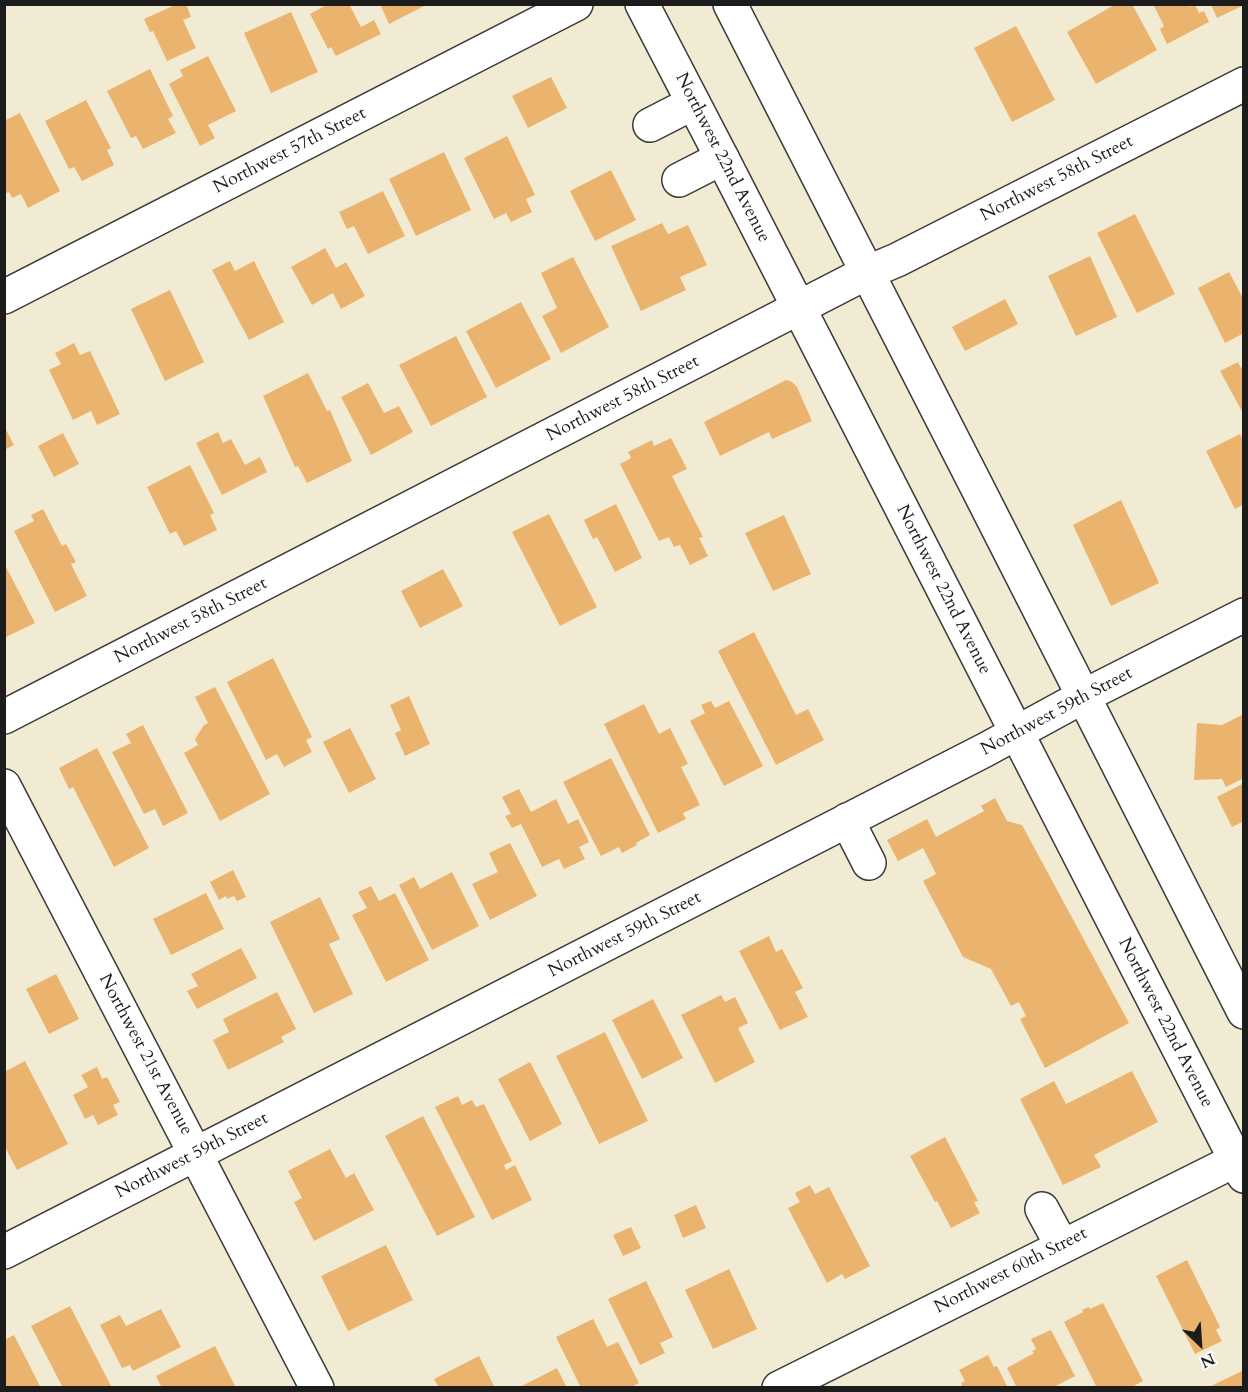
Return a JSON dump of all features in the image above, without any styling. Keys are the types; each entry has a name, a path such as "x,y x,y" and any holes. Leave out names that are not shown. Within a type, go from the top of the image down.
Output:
{"street":[{"name":"Northwest 57th Street","path":"4,297 576,4"},
{"path":"730,4 1244,1012"},
{"name":"Northwest 22nd Avenue","path":"644,5 1016,734 1241,1164"},
{"name":"Northwest 58th Street","path":"4,717 866,273 897,260 1244,84"},
{"path":"650,125 693,103"},
{"path":"679,180 722,158"},
{"name":"Northwest 59th Street","path":"4,1252 1244,615"},
{"name":"Northwest 21st Avenue","path":"4,786 317,1388"},
{"path":"847,820 869,863"},
{"name":"Northwest 60th Street","path":"779,1388 1062,1246 1241,1164"},
{"path":"1042,1209 1062,1246"}],"building":[{"path":"177,4 186,4 191,17 183,20 196,48 167,61 153,31 150,32 144,19"},
{"path":"328,4 349,4 361,27 374,20 381,34 336,56 331,47 328,49 310,14"},
{"path":"380,4 428,4 389,24"},
{"path":"1116,4 1132,4 1157,50 1096,84 1067,32"},
{"path":"1153,4 1189,4 1190,7 1195,4 1199,13 1204,11 1209,22 1167,44 1160,29 1164,26"},
{"path":"1211,4 1244,4 1244,5 1217,18"},
{"path":"291,12 318,72 271,93 244,33"},
{"path":"1016,26 1055,100 1012,122 974,48"},
{"path":"208,56 236,111 208,125 215,138 200,146 169,84 183,76 180,70"},
{"path":"150,69 173,116 168,119 176,133 143,149 136,136 131,138 107,91"},
{"path":"551,77 567,108 528,128 512,96"},
{"path":"86,100 111,148 107,150 114,165 82,181 74,167 69,169 45,121"},
{"path":"20,113 60,191 28,208 21,194 12,198 9,192 4,194 4,121"},
{"path":"507,136 535,195 526,199 532,212 511,222 506,213 494,219 464,158"},
{"path":"444,152 471,210 416,236 389,179"},
{"path":"611,170 636,220 595,241 570,191"},
{"path":"383,191 405,236 368,254 354,226 347,229 339,212"},
{"path":"1135,214 1175,294 1137,313 1097,233"},
{"path":"662,223 668,234 688,225 707,265 680,277 686,290 641,311 611,246"},
{"path":"325,248 336,268 346,262 365,296 341,309 333,293 312,305 291,267"},
{"path":"1090,256 1117,317 1076,336 1048,276"},
{"path":"573,257 609,327 561,353 542,316 557,308 541,273"},
{"path":"230,261 235,271 254,261 284,322 249,340 212,270"},
{"path":"1229,272 1244,300 1244,333 1225,343 1198,288"},
{"path":"170,290 204,362 165,381 131,309"},
{"path":"1005,299 1018,324 965,351 952,327"},
{"path":"521,302 551,359 496,388 466,331"},
{"path":"456,336 487,397 431,426 399,365"},
{"path":"74,343 80,355 90,351 120,414 97,425 91,411 73,420 49,370 61,364 55,353"},
{"path":"1238,362 1241,368 1244,366 1244,415 1220,371"},
{"path":"308,373 327,411 330,410 352,461 307,483 298,466 295,467 263,396"},
{"path":"786,380 797,387 812,421 772,439 769,432 720,456 704,422"},
{"path":"368,383 384,413 399,406 413,432 371,455 341,397"},
{"path":"4,426 14,445 4,450"},
{"path":"218,432 223,443 231,439 245,465 260,457 267,472 222,495 196,443"},
{"path":"63,433 79,464 54,477 38,446"},
{"path":"1240,434 1244,441 1244,504 1235,509 1206,451"},
{"path":"671,438 687,469 672,476 703,537 699,538 708,556 690,565 680,545 674,547 669,537 659,541 620,464 631,458 628,452 652,440 654,446"},
{"path":"190,465 214,513 210,515 217,530 184,546 176,531 170,534 147,487"},
{"path":"1121,500 1159,583 1111,606 1073,525"},
{"path":"616,504 642,558 615,572 597,537 593,539 584,520"},
{"path":"43,509 62,546 66,544 76,562 71,564 87,596 55,612 14,531 34,521 31,515"},
{"path":"549,514 597,607 560,626 512,532"},
{"path":"784,515 811,574 773,591 745,533"},
{"path":"4,563 35,623 4,638"},
{"path":"443,569 463,606 420,628 401,591"},
{"path":"754,632 796,715 808,709 824,740 776,765 718,651"},
{"path":"273,658 312,737 306,740 312,752 284,767 277,754 266,760 227,682"},
{"path":"215,687 270,794 220,821 184,753 198,745 195,739 204,725 208,723 195,697"},
{"path":"409,696 430,744 405,756 395,733 401,730 390,705"},
{"path":"711,701 715,708 729,701 763,766 724,786 690,721 705,713 701,705"},
{"path":"644,704 659,734 670,728 688,764 681,767 700,805 683,813 686,819 658,833 604,724"},
{"path":"1244,714 1244,778 1226,787 1222,779 1194,780 1197,723 1222,725"},
{"path":"143,725 188,813 163,826 155,809 144,814 112,752 131,743 126,734"},
{"path":"350,728 376,779 349,793 323,742"},
{"path":"97,748 149,848 114,867 73,787 69,789 59,768"},
{"path":"611,758 650,835 622,853 619,847 601,856 563,782"},
{"path":"1244,783 1244,821 1232,827 1217,797"},
{"path":"519,789 531,812 556,799 568,824 578,819 589,842 579,847 585,859 564,869 559,859 542,867 521,824 512,828 505,816 511,814 502,797"},
{"path":"995,798 1007,821 1022,825 1129,1023 1045,1068 1020,1019 1026,1016 1019,1002 1011,1006 991,969 963,957 923,881 936,874 923,848 898,861 887,840 927,819 936,837 984,811 981,806"},
{"path":"510,843 537,896 490,920 472,884 498,872 489,853"},
{"path":"233,870 246,897 237,901 234,896 227,899 226,896 219,900 210,882"},
{"path":"452,872 479,926 432,950 399,885 414,877 420,889"},
{"path":"371,886 379,901 395,893 429,960 386,982 352,915 367,908 358,892"},
{"path":"206,893 224,929 171,955 153,919"},
{"path":"320,897 340,939 329,944 353,994 314,1013 270,922"},
{"path":"769,936 776,952 782,949 803,988 795,992 808,1017 780,1030 739,951"},
{"path":"241,948 257,978 197,1009 187,991 198,986 191,974"},
{"path":"56,974 79,1019 49,1034 26,989"},
{"path":"277,992 296,1029 281,1037 284,1042 228,1070 213,1040 229,1032 223,1019"},
{"path":"721,995 725,1002 735,997 748,1023 738,1028 755,1062 715,1083 681,1015"},
{"path":"653,999 683,1058 642,1079 612,1020"},
{"path":"605,1032 648,1121 599,1144 556,1056"},
{"path":"25,1061 68,1144 17,1170 4,1145 4,1072"},
{"path":"530,1062 562,1124 530,1141 498,1079"},
{"path":"97,1067 102,1079 107,1077 120,1102 113,1105 118,1115 98,1125 93,1115 85,1119 73,1095 88,1087 81,1075"},
{"path":"1132,1071 1158,1122 1094,1155 1101,1167 1063,1185 1020,1099 1054,1081 1066,1104"},
{"path":"458,1096 462,1105 472,1100 476,1107 484,1104 512,1161 504,1165 506,1170 515,1165 532,1200 492,1220 435,1107"},
{"path":"423,1116 475,1217 437,1236 385,1136"},
{"path":"945,1137 978,1201 974,1202 980,1213 951,1228 910,1156"},
{"path":"330,1149 346,1178 354,1173 374,1210 314,1241 294,1202 302,1198 288,1171"},
{"path":"810,1185 815,1194 829,1187 870,1266 845,1279 842,1274 827,1283 788,1208 800,1202 795,1193"},
{"path":"696,1205 706,1228 683,1238 674,1215"},
{"path":"631,1227 641,1248 623,1256 613,1235"},
{"path":"386,1245 413,1300 348,1331 321,1276"},
{"path":"1187,1260 1220,1327 1216,1330 1222,1341 1195,1354 1156,1276"},
{"path":"729,1269 757,1329 713,1349 685,1290"},
{"path":"646,1281 673,1337 660,1343 665,1353 640,1365 608,1299"},
{"path":"1103,1303 1143,1381 1130,1388 1097,1388 1064,1322 1083,1312 1082,1310"},
{"path":"70,1306 110,1388 63,1388 31,1326"},
{"path":"161,1309 181,1347 133,1371 130,1365 122,1368 100,1325 120,1315 126,1326"},
{"path":"593,1319 607,1347 618,1342 639,1383 630,1388 621,1386 619,1388 581,1388 556,1337"},
{"path":"1051,1330 1075,1376 1052,1388 1017,1388 1007,1368 1034,1353 1032,1351 1036,1349 1031,1339"},
{"path":"14,1335 41,1388 4,1388 4,1340"},
{"path":"215,1346 236,1388 162,1388 156,1376"},
{"path":"988,1355 994,1367 997,1366 1008,1388 963,1388 961,1383 965,1381 959,1370"},
{"path":"479,1356 495,1388 439,1388 434,1379"},
{"path":"557,1368 567,1388 518,1388"},
{"path":"1244,1370 1244,1388 1207,1388"}]}
